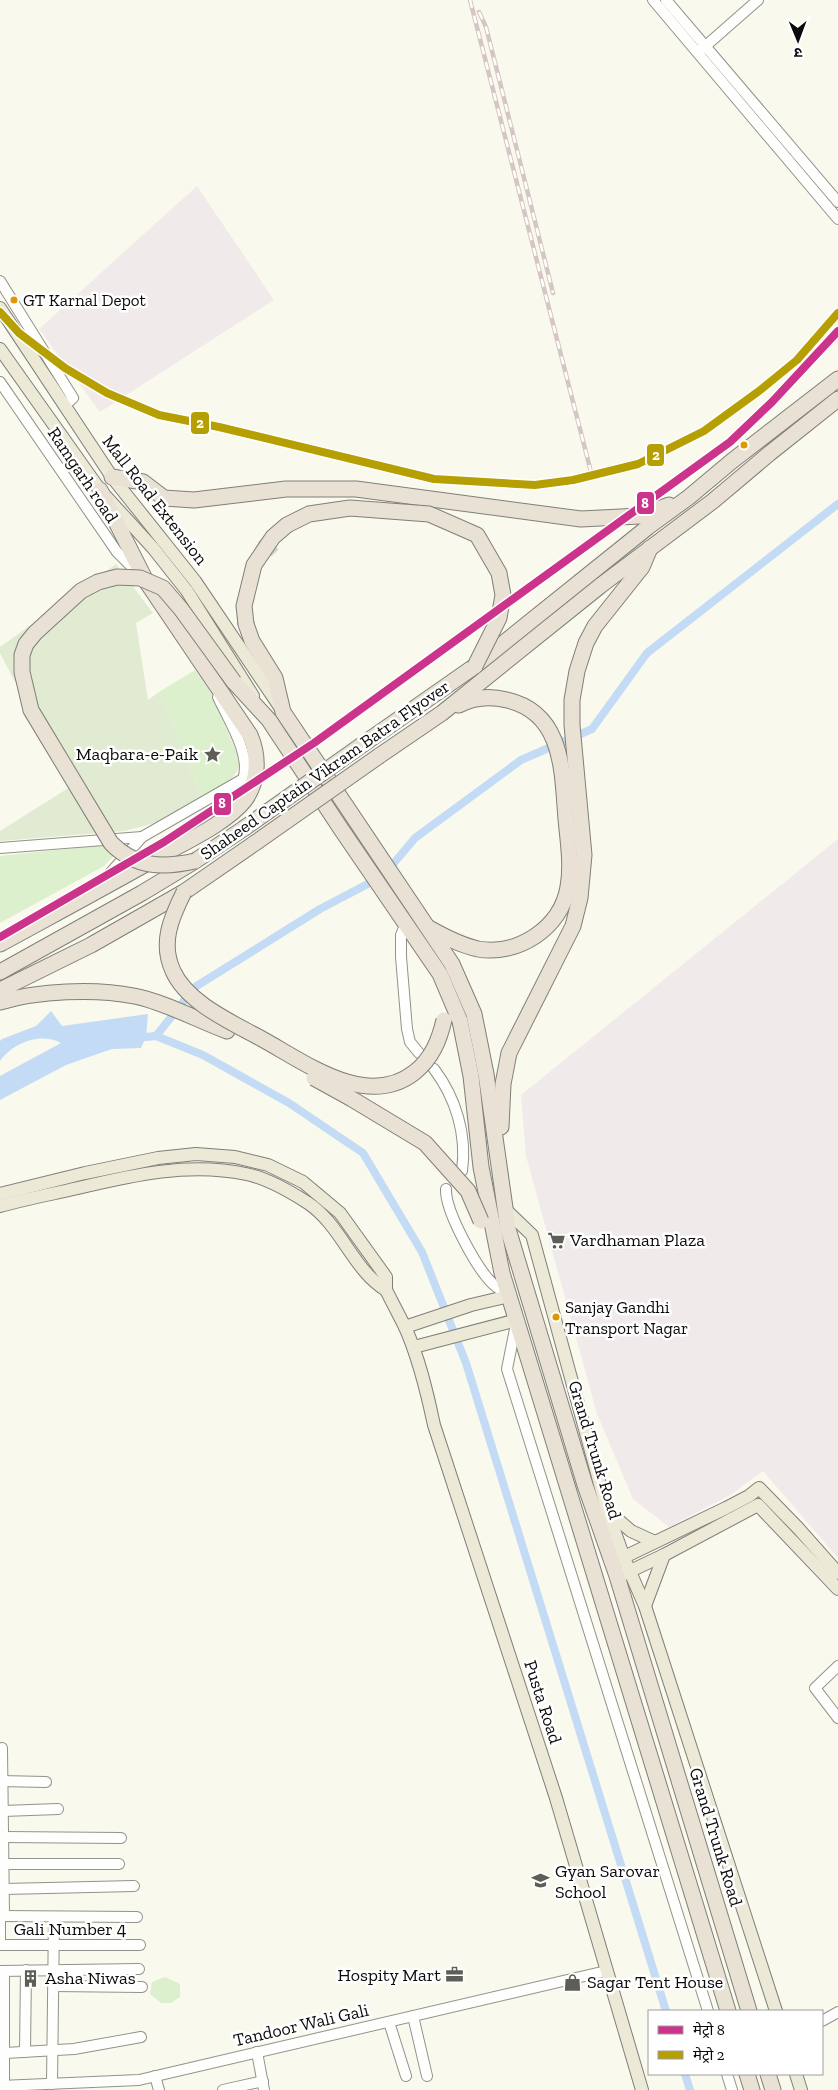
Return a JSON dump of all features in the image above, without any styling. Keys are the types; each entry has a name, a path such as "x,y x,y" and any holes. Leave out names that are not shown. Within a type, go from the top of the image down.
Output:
{"highway":[{"name":"Shaheed Captain Vikram Batra Flyover","path":"4,970 195,861 475,666 689,497 732,460 838,379"},
{"name":"Shaheed Captain Vikram Batra Flyover","path":"0,990 91,945 184,892 442,713 600,586 713,501 834,403"},
{"path":"112,477 143,482 164,498 194,500 286,489 356,489 581,519 640,516 689,497"},
{"path":"0,944 204,832 234,811 250,791 257,768 253,743 236,714 146,580 100,490"},
{"path":"405,913 355,819 283,712 275,678 252,641 246,624 244,606 254,564 273,537 287,525 309,514 350,508 430,514 478,535 499,573 503,595 499,618 475,666"},
{"path":"426,926 464,946 501,950 537,935 559,912 568,887 570,870 572,700 577,672 586,643 595,626 642,567 650,548"},
{"path":"195,861 170,866 146,864 126,856 111,843 31,710 22,672 22,655 26,644 35,632 81,591 98,582 116,577 140,578 163,588 234,682 269,720 341,829 405,913"},
{"path":"442,713 463,703 488,697 513,701 535,714 552,733 557,745 584,855 580,898 573,926 509,1053 503,1084 500,1166"},
{"path":"184,892 174,912 167,936 169,960 179,983 197,1000 229,1020 327,1074 357,1085 393,1084 408,1077 422,1066 433,1053 440,1037 444,1020 444,984"},
{"name":"Grand Trunk Road","path":"405,913 426,926 452,964 474,1014 486,1074 508,1228 582,1475 621,1567 749,2010"},
{"name":"Grand Trunk Road","path":"405,913 440,974 460,1020 471,1076 481,1167 498,1258 728,2010"},
{"path":"0,1002 34,996 105,992 135,996 227,1032 352,1098 425,1143 468,1191 498,1258"},
{"path":"747,2075 752,2090"},
{"path":"768,2075 773,2090"}],"main road":[{"name":"Mall Road Extension","path":"0,308 69,402 112,477 196,581 283,712"},
{"name":"Mall Road Extension","path":"0,349 100,490 153,548 187,591 269,720"},
{"path":"0,1194 85,1172 158,1158 196,1154 235,1157 268,1165 303,1182 340,1213 386,1276 386,1290"},
{"path":"0,1206 136,1175 198,1168 248,1174 274,1184 309,1204 334,1229 374,1283 386,1290"},
{"path":"506,1210 532,1235 621,1567 645,1606 776,2010"},
{"name":"Pusta Road","path":"386,1290 414,1347 434,1425 556,1798 642,2090"},
{"path":"405,1327 471,1305 509,1296"},
{"path":"414,1347 517,1320"},
{"path":"621,1567 655,1542 758,1496"},
{"path":"621,1567 664,1555 758,1496"},
{"path":"758,1496 798,1528 838,1573"},
{"path":"758,1496 838,1589"},
{"path":"607,1510 631,1531 655,1542"},
{"path":"645,1606 664,1555"},
{"path":"796,2075 802,2090"}],"street":[{"path":"654,0 838,202"},
{"path":"666,0 701,50 838,219"},
{"path":"701,50 758,0"},
{"path":"0,281 69,402"},
{"name":"Ramgarh road","path":"0,382 117,552 146,580"},
{"path":"92,894 142,837 243,779 246,770 244,756 207,671"},
{"path":"0,848 142,837"},
{"path":"405,913 400,950 407,1029 410,1042 419,1053"},
{"path":"434,1069 443,1081 457,1111 464,1156 462,1171"},
{"path":"446,1189 447,1204 472,1255 492,1284 509,1296"},
{"path":"517,1320 508,1369 708,2010"},
{"path":"838,1666 815,1688 838,1718"},
{"path":"0,1945 4,1889 2,1864 4,1837 1,1781 2,1748"},
{"path":"1,1781 46,1782"},
{"path":"3,1810 58,1809"},
{"path":"4,1837 121,1838"},
{"path":"2,1864 119,1864"},
{"path":"4,1889 134,1886"},
{"path":"1,1916 136,1917"},
{"path":"52,2084 54,1917"},
{"name":"Gali Number 4","path":"0,1945 140,1945"},
{"path":"3,2088 5,2053 2,1971 139,1969"},
{"path":"25,2052 26,1970"},
{"name":"Tandoor Wali Gali","path":"3,2088 52,2084 131,2085 155,2076 606,1971"},
{"path":"54,1986 142,1987"},
{"path":"823,2020 838,2012"},
{"path":"413,2016 428,2076"},
{"path":"389,2022 406,2076"},
{"path":"5,2053 74,2049 141,2037"},
{"path":"223,2090 263,2085 257,2052"},
{"path":"727,2075 732,2090"},
{"path":"155,2076 159,2090"}],"shaded area":[{"name":"GT Karnal Depot","path":"197,186 274,300 100,412 39,329"},
{"path":"838,839 838,1558 763,1471 732,1494 669,1527 633,1499 597,1414 526,1156 521,1095"}],"green space":[{"path":"116,564 153,613 136,623 148,700 159,692 202,797 155,823 124,831 0,841 0,831 70,787 0,653 0,647"},
{"path":"195,670 211,693 240,761 231,779 221,787 202,797 159,692"},
{"path":"103,845 114,856 104,866 0,923 0,856"},
{"path":"165,1977 180,1984 180,1997 171,2003 161,2003 150,1994 152,1982"}],"water":[{"path":"51,1011 62,1026 148,1014 146,1037 141,1048 112,1049 66,1065 0,1100 0,1076 61,1043 44,1039 28,1041 12,1049 0,1061 0,1041 36,1026"}],"waterway":[{"path":"136,1038 156,1036 195,987 320,909 383,876 415,838 521,760 592,729 647,653 838,504"},
{"path":"156,1036 203,1055 289,1103 363,1153 422,1252 466,1363 666,2010"},
{"path":"685,2075 690,2090"}],"tunnel":[{"path":"261,539 275,553"}],"railway":[{"path":"470,0 591,472"},
{"path":"479,12 486,27 553,293"}],"metro line":[{"name":"2","path":"0,312 19,333 65,368 107,393 159,415 219,427 434,479 535,485 573,480 638,464 704,431 759,391 797,360 838,313"},
{"name":"8","path":"0,937 164,842 314,743 730,442 772,402 838,331"}],"place":[{"name":"GT Karnal Depot","path":"14,300"},
{"name":"Maqbara-e-Paik","path":"212,754"},
{"name":"Vardhaman Plaza","path":"556,1240"},
{"name":"Sanjay Gandhi Transport Nagar","path":"556,1317"},
{"name":"Gyan Sarovar School","path":"541,1881"},
{"name":"Hospity Mart","path":"455,1975"},
{"name":"Asha Niwas","path":"31,1978"},
{"name":"Sagar Tent House","path":"573,1982"}]}
